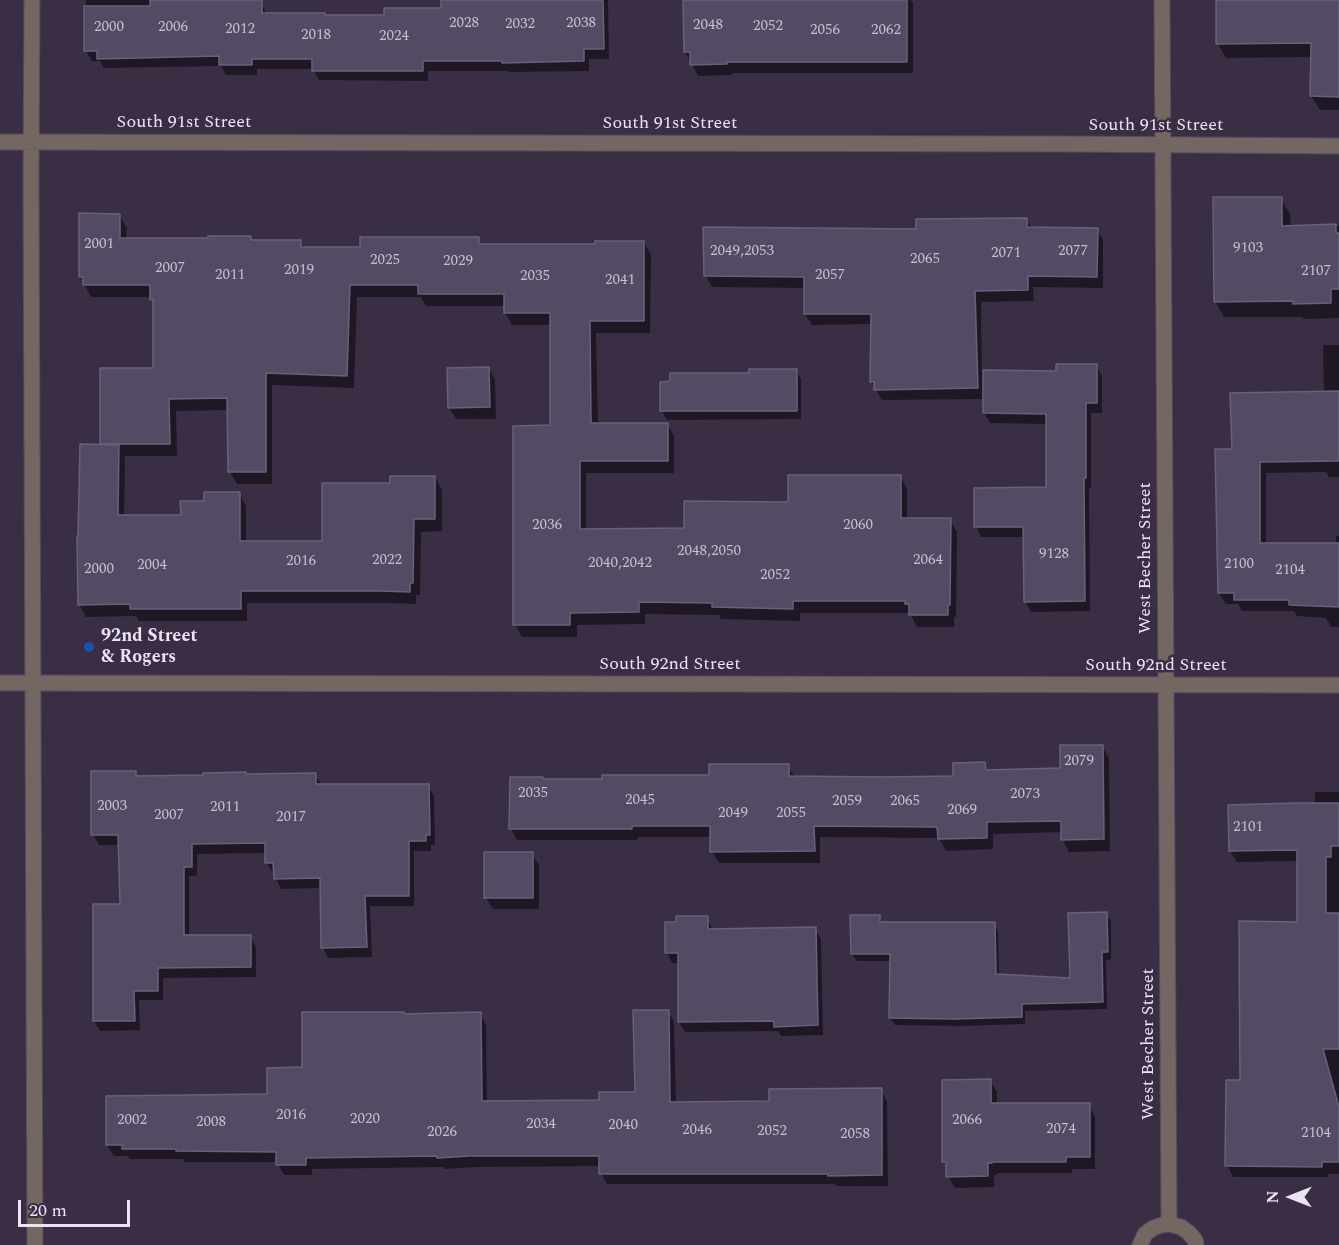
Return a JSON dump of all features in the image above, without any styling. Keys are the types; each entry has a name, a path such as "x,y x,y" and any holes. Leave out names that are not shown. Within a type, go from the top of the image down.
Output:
{"street":[{"path":"32,0 35,1245"},
{"name":"West Becher Street","path":"1162,0 1169,1224"},
{"name":"South 91st Street","path":"0,142 1339,146"},
{"name":"South 92nd Street","path":"0,683 1339,686"},
{"path":"1140,1245 1145,1234 1153,1228 1169,1224 1181,1227 1189,1233 1196,1245"}],"building":[{"path":"150,0 262,0 262,13 384,15 384,8 441,8 441,0 603,0 604,49 584,49 584,61 502,63 502,61 423,61 423,71 312,71 312,59 252,59 252,65 219,65 219,56 97,59 97,51 84,51 84,6 150,6"},
{"path":"683,0 907,0 907,62 727,62 727,64 690,65 690,52 684,52"},
{"path":"1216,0 1339,0 1339,97 1310,96 1311,43 1216,44"},
{"path":"1213,197 1282,197 1282,226 1336,224 1336,233 1339,233 1339,289 1331,289 1331,303 1214,302"},
{"path":"79,213 120,214 120,238 251,236 251,240 301,240 301,247 360,247 360,237 479,237 479,244 595,244 595,241 644,241 644,321 590,321 591,423 668,423 668,461 580,461 580,529 684,528 684,501 788,502 788,475 901,475 901,518 951,518 948,615 909,615 909,604 905,604 905,601 793,601 793,609 712,607 712,603 639,602 639,612 570,613 570,625 513,625 513,426 550,425 550,313 504,313 504,294 418,294 418,285 350,285 347,376 266,373 266,472 228,472 227,398 169,399 170,444 100,444 100,368 153,368 153,299 150,300 150,285 83,285 83,277 79,277"},
{"path":"1027,218 1027,227 1098,228 1097,277 1028,276 1028,290 975,291 978,388 874,390 874,382 870,382 871,314 804,314 804,277 704,276 703,227 916,229 916,219"},
{"path":"1056,364 1097,364 1097,403 1086,403 1085,601 1024,602 1023,527 974,527 974,488 1046,487 1046,414 983,413 983,370 1056,371"},
{"path":"489,367 490,407 448,408 447,368"},
{"path":"749,369 797,369 797,411 660,411 660,382 670,381 670,373 749,373"},
{"path":"1339,391 1339,461 1260,462 1260,543 1339,543 1339,607 1289,605 1289,600 1234,600 1234,593 1218,593 1215,449 1232,449 1230,393"},
{"path":"80,444 119,445 118,515 181,515 180,501 204,501 204,492 240,492 240,541 322,541 322,483 390,483 390,476 435,476 435,519 414,519 413,583 410,583 410,592 241,591 241,609 130,609 130,604 78,605 77,536"},
{"path":"1060,745 1103,745 1104,839 1061,840 1061,821 987,822 987,838 938,839 937,827 814,826 815,851 710,852 710,826 632,826 632,829 509,829 510,777 602,779 602,775 709,775 709,764 789,764 789,776 953,776 953,763 985,762 986,770 1060,768"},
{"path":"91,771 136,771 136,776 246,772 246,774 316,773 316,784 429,784 430,835 426,835 426,841 409,841 409,896 365,896 367,947 321,948 320,878 274,879 273,863 265,863 265,843 192,844 192,867 184,867 184,935 251,935 251,967 158,968 158,991 134,991 135,1021 93,1021 93,904 120,904 118,835 91,835"},
{"path":"1339,803 1339,846 1331,846 1331,857 1326,857 1326,913 1339,913 1339,1049 1323,1049 1339,1107 1339,1162 1322,1162 1322,1167 1225,1166 1226,1080 1240,1080 1239,921 1297,922 1297,850 1229,851 1228,805"},
{"path":"484,852 533,852 533,898 484,898"},
{"path":"1107,912 1108,952 1102,952 1103,1002 1022,1004 1022,1017 889,1018 890,954 851,954 850,915 880,915 880,922 995,922 996,974 1070,978 1068,913"},
{"path":"676,916 708,916 708,929 816,927 818,1025 774,1027 774,1021 678,1022 678,953 665,953 665,922 676,922"},
{"path":"633,1010 669,1010 670,1102 769,1101 769,1089 882,1088 882,1175 599,1174 599,1156 306,1158 306,1165 276,1165 276,1152 122,1149 122,1145 106,1145 106,1096 267,1094 267,1068 302,1067 302,1012 404,1012 404,1014 481,1012 482,1101 599,1100 599,1092 635,1092"},
{"path":"991,1079 991,1103 1090,1103 1090,1157 1066,1157 1066,1162 992,1162 988,1163 988,1176 946,1177 946,1162 942,1162 942,1080"}],"place":[{"name":"92nd Street & Rogers","path":"89,647"}]}
